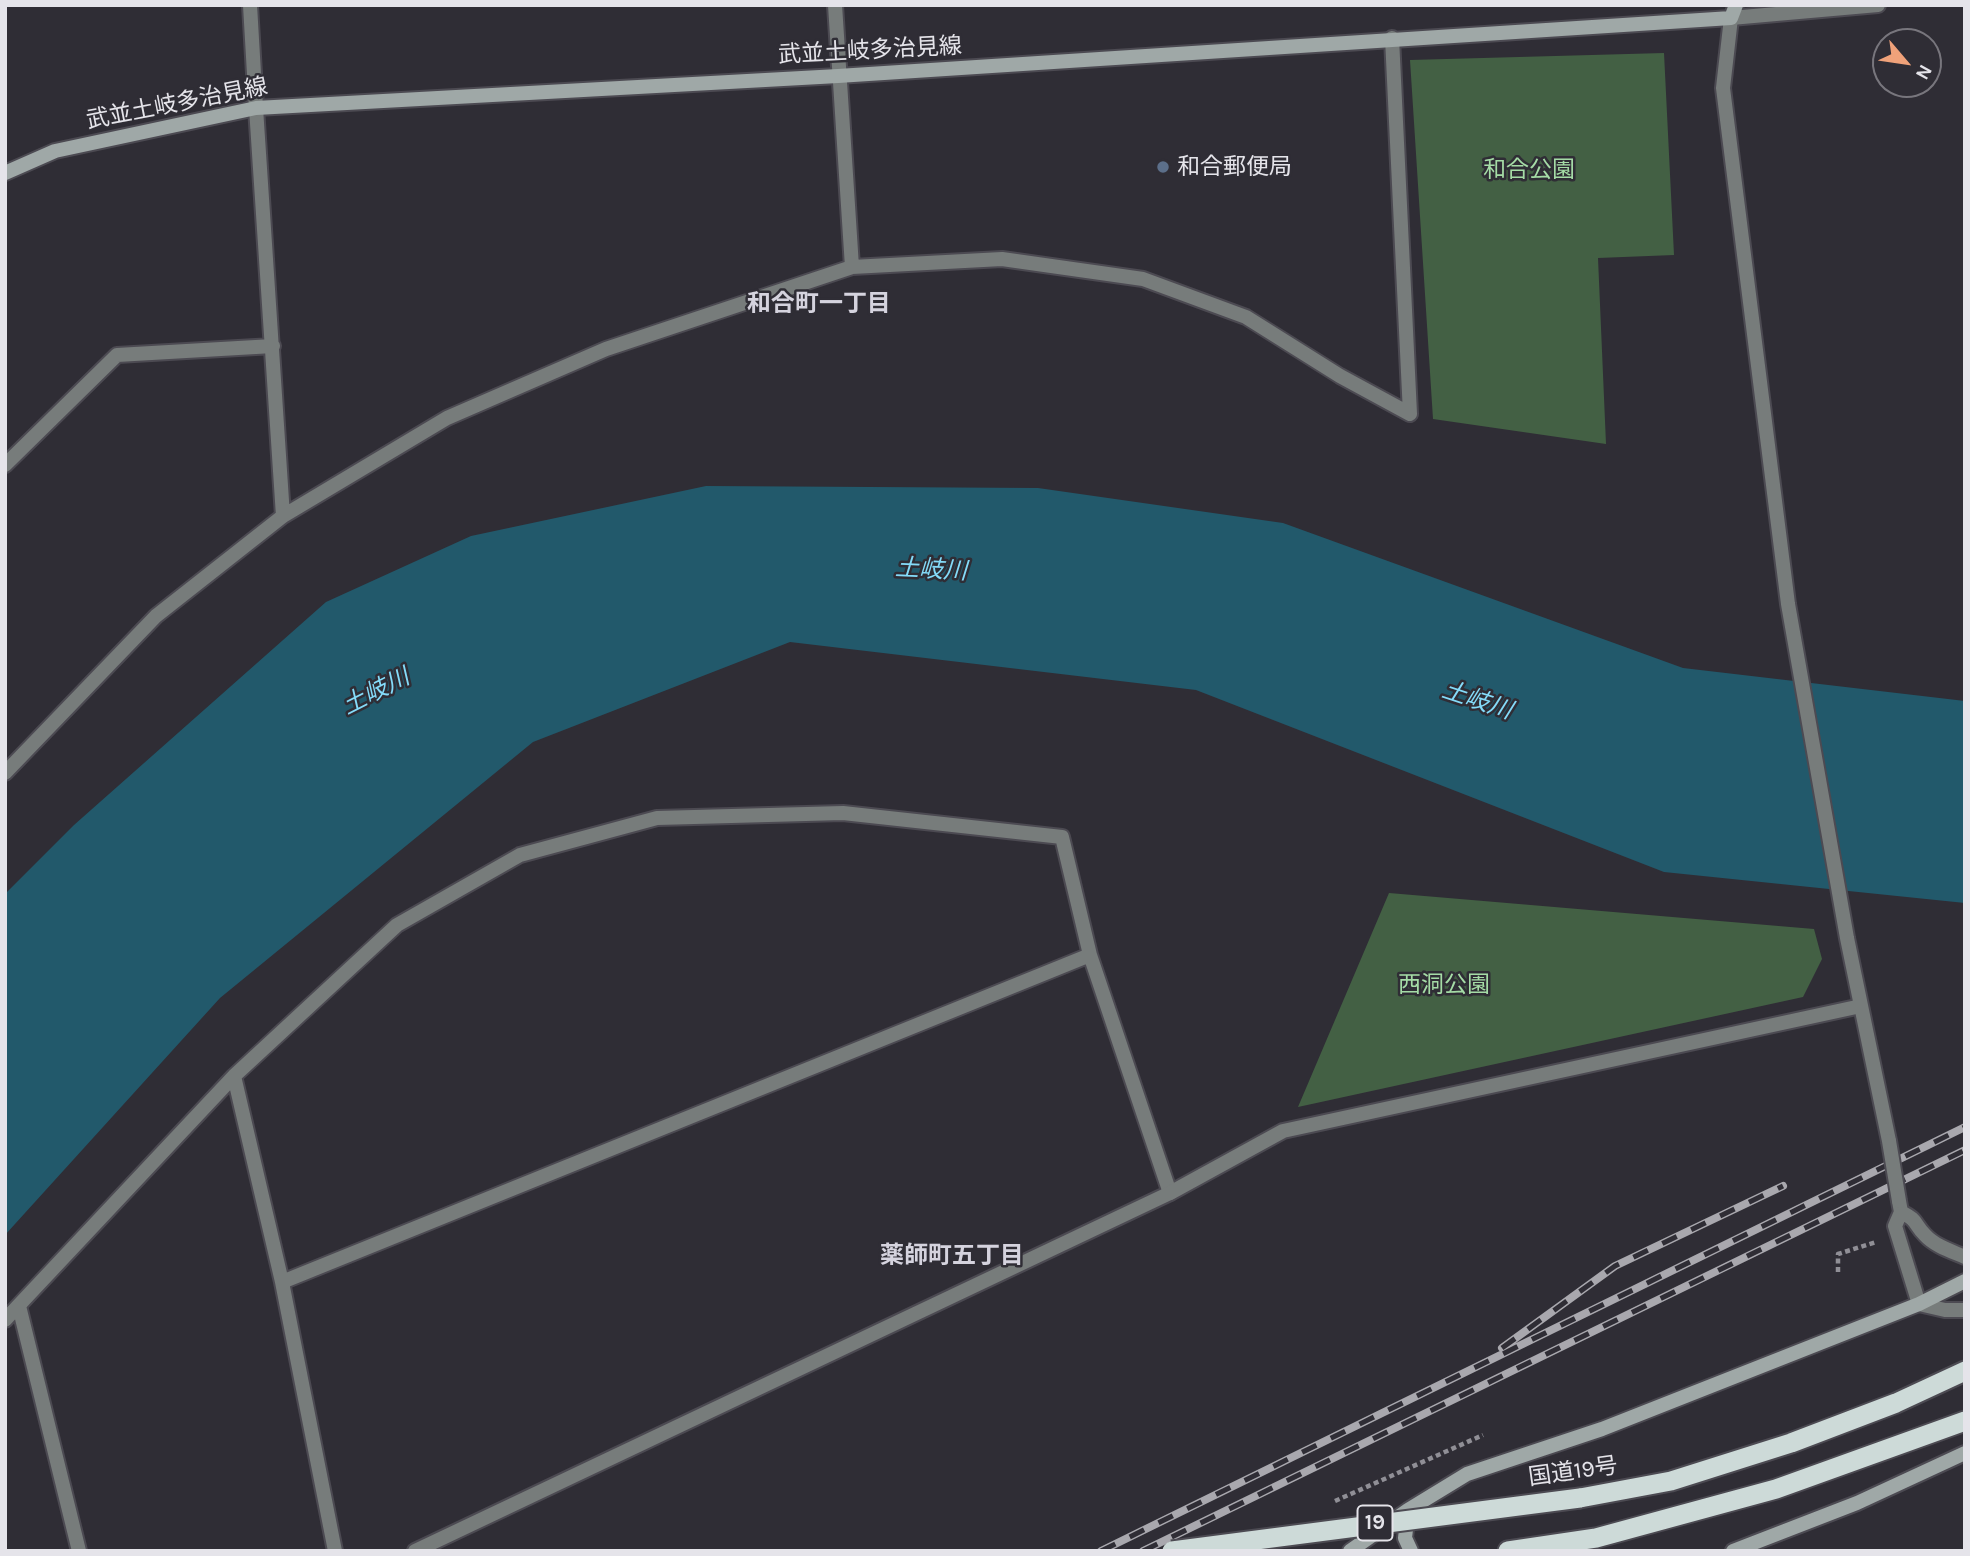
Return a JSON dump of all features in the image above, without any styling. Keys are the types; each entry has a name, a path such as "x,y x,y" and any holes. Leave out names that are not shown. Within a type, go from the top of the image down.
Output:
{"highway":[{"name":"国道19号","path":"1172,1551 1580,1498 1671,1481 1791,1443 1896,1403 1965,1371"},
{"path":"1508,1551 1596,1538 1776,1489 1965,1421"}],"main road":[{"name":"武並土岐多治見線","path":"5,173 55,151 256,107 838,76 1734,12"},
{"path":"1350,1551 1408,1510 1467,1474 1602,1429 1919,1304 1965,1281"},
{"path":"1733,1551 1857,1503 1965,1453"},
{"path":"1408,1510 1405,1538 1411,1551"}],"street":[{"path":"250,5 283,516"},
{"path":"835,5 852,267"},
{"path":"1878,5 1734,12 1723,88 1788,604 1847,938 1889,1142 1900,1207 1895,1226 1919,1304 1945,1310 1965,1310"},
{"path":"5,773 156,616 283,516 460,413 606,349 852,267 1002,258 1143,279 1246,317 1340,376 1410,414 1392,38"},
{"path":"5,465 117,355 273,346"},
{"path":"5,1320 234,1076 397,925 520,855 657,818 844,813 1062,837 1090,955 1170,1194"},
{"path":"282,1282 1090,955"},
{"path":"415,1551 1170,1194 1283,1132 1861,1006"},
{"path":"234,1076 282,1282 335,1551"},
{"path":"1900,1207 1915,1218 1924,1234 1938,1245 1965,1257"},
{"path":"19,1306 79,1551"}],"path":[{"path":"1838,1272 1838,1254 1897,1235"},
{"path":"1334,1502 1483,1435"}],"green space":[{"name":"和合公園","path":"1664,53 1674,255 1598,258 1606,444 1433,419 1410,60"},
{"name":"西洞公園","path":"1389,893 1814,929 1822,959 1803,997 1298,1107"}],"water":[{"name":"土岐川","path":"706,486 1038,488 1283,523 1683,668 1965,701 1965,903 1664,872 1196,690 790,642 533,742 220,998 5,1235 5,894 74,825 326,602 471,536"}],"railway":[{"path":"1101,1551 1965,1127"},
{"path":"1143,1551 1965,1150"},
{"path":"1502,1348 1615,1266 1783,1186"}],"place":[{"name":"和合郵便局","path":"1163,167"}],"district":[{"name":"和合町一丁目","path":"819,304"},
{"name":"薬師町五丁目","path":"952,1256"}]}
